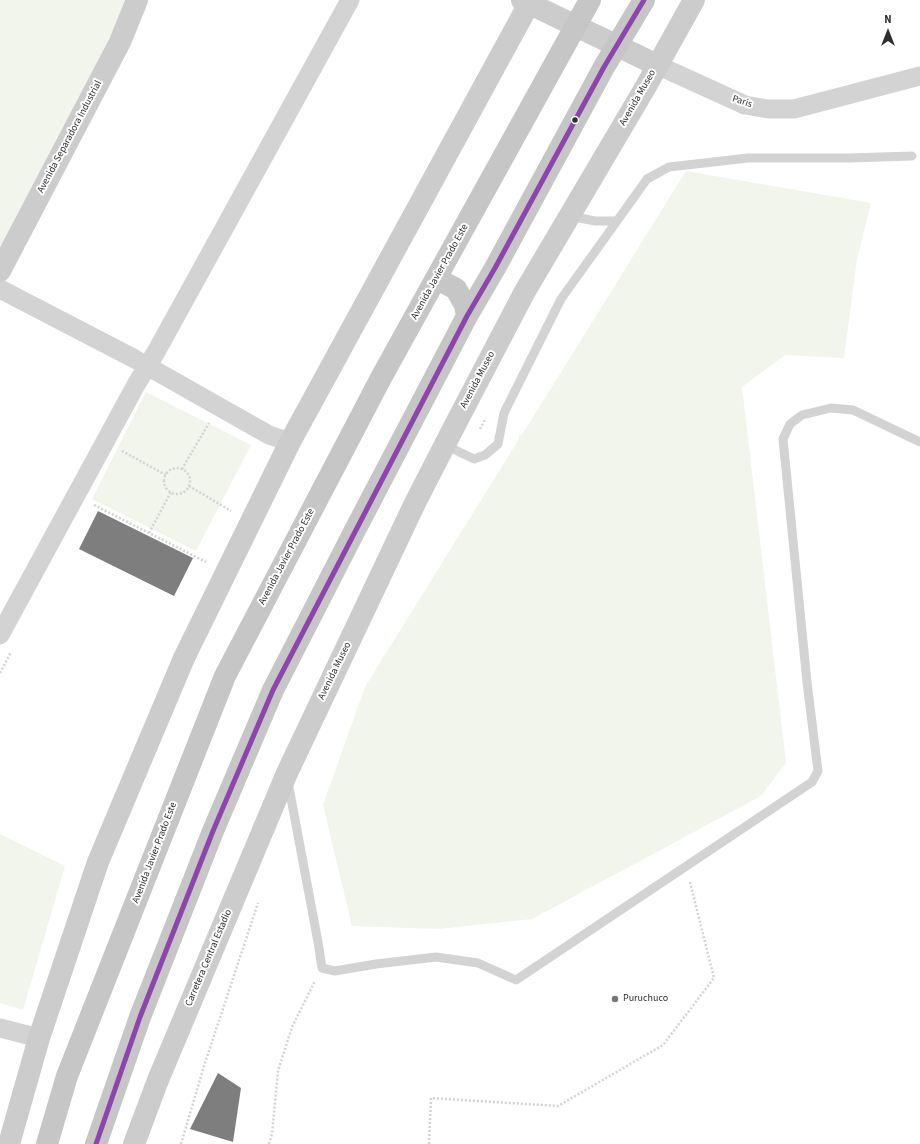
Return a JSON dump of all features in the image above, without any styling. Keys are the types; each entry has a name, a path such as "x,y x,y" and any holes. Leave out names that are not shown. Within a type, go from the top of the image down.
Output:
{"main road":[{"name":"Avenida Javier Prado Este","path":"47,1144 68,1076 225,676 382,376 590,0"},
{"path":"96,1144 140,1017 207,845 273,690 467,316 644,0"},
{"path":"435,280 443,282 456,289 465,305 467,316"}],"street":[{"name":"Avenida Separadora Industrial","path":"0,271 120,42 137,0"},
{"path":"0,635 350,0"},
{"name":"Avenida Museo","path":"287,773 415,504 524,293 694,0"},
{"path":"9,1144 39,1038 98,862 181,665 290,442 527,1"},
{"name":"Paris","path":"527,1 657,66 745,105 768,109 794,109 920,76"},
{"path":"0,289 147,366 269,435 290,442"},
{"name":"Carretera Central Estadio","path":"134,1144 158,1080 287,773"},
{"path":"0,1028 39,1038"}],"lane":[{"path":"445,444 474,459 485,455 498,444 504,413 561,298 647,179 669,167 748,158 849,158 912,156"},
{"path":"569,216 595,221 617,221"},
{"path":"287,773 322,968 335,971 376,964 436,957 478,963 516,980 812,782 818,771 782,439 790,424 802,415 831,408 853,410 920,442"}],"path":[{"path":"465,455 488,414"},
{"path":"182,469 210,422"},
{"path":"122,450 166,475"},
{"path":"176,468 182,469 188,473 190,479 188,486 184,491 178,493 171,492 166,488 164,481 166,475 170,470 176,468"},
{"path":"188,486 232,511"},
{"path":"148,533 171,492"},
{"path":"93,504 206,562"},
{"path":"429,1144 431,1098 558,1106 663,1046 714,978 686,866"},
{"path":"181,1144 204,1066 260,897"},
{"path":"270,1144 278,1071 292,1027 322,968"}],"shaded area":[{"path":"0,0 130,0 0,247"},
{"path":"686,171 871,203 857,258 844,358 785,355 742,387 786,763 761,796 532,919 438,929 352,926 323,805 365,687 519,439 519,435 522,435"},
{"path":"146,392 251,445 196,551 92,499"},
{"path":"0,834 65,866 23,1010 0,1003"}],"building":[{"path":"98,511 193,558 174,596 79,549"},
{"path":"218,1073 241,1088 233,1142 190,1129"}],"transit line":[{"path":"96,1144 140,1017 213,831 273,690 467,316 495,268 604,67 644,0"}],"place":[{"name":"Puruchuco","path":"615,999"}]}
